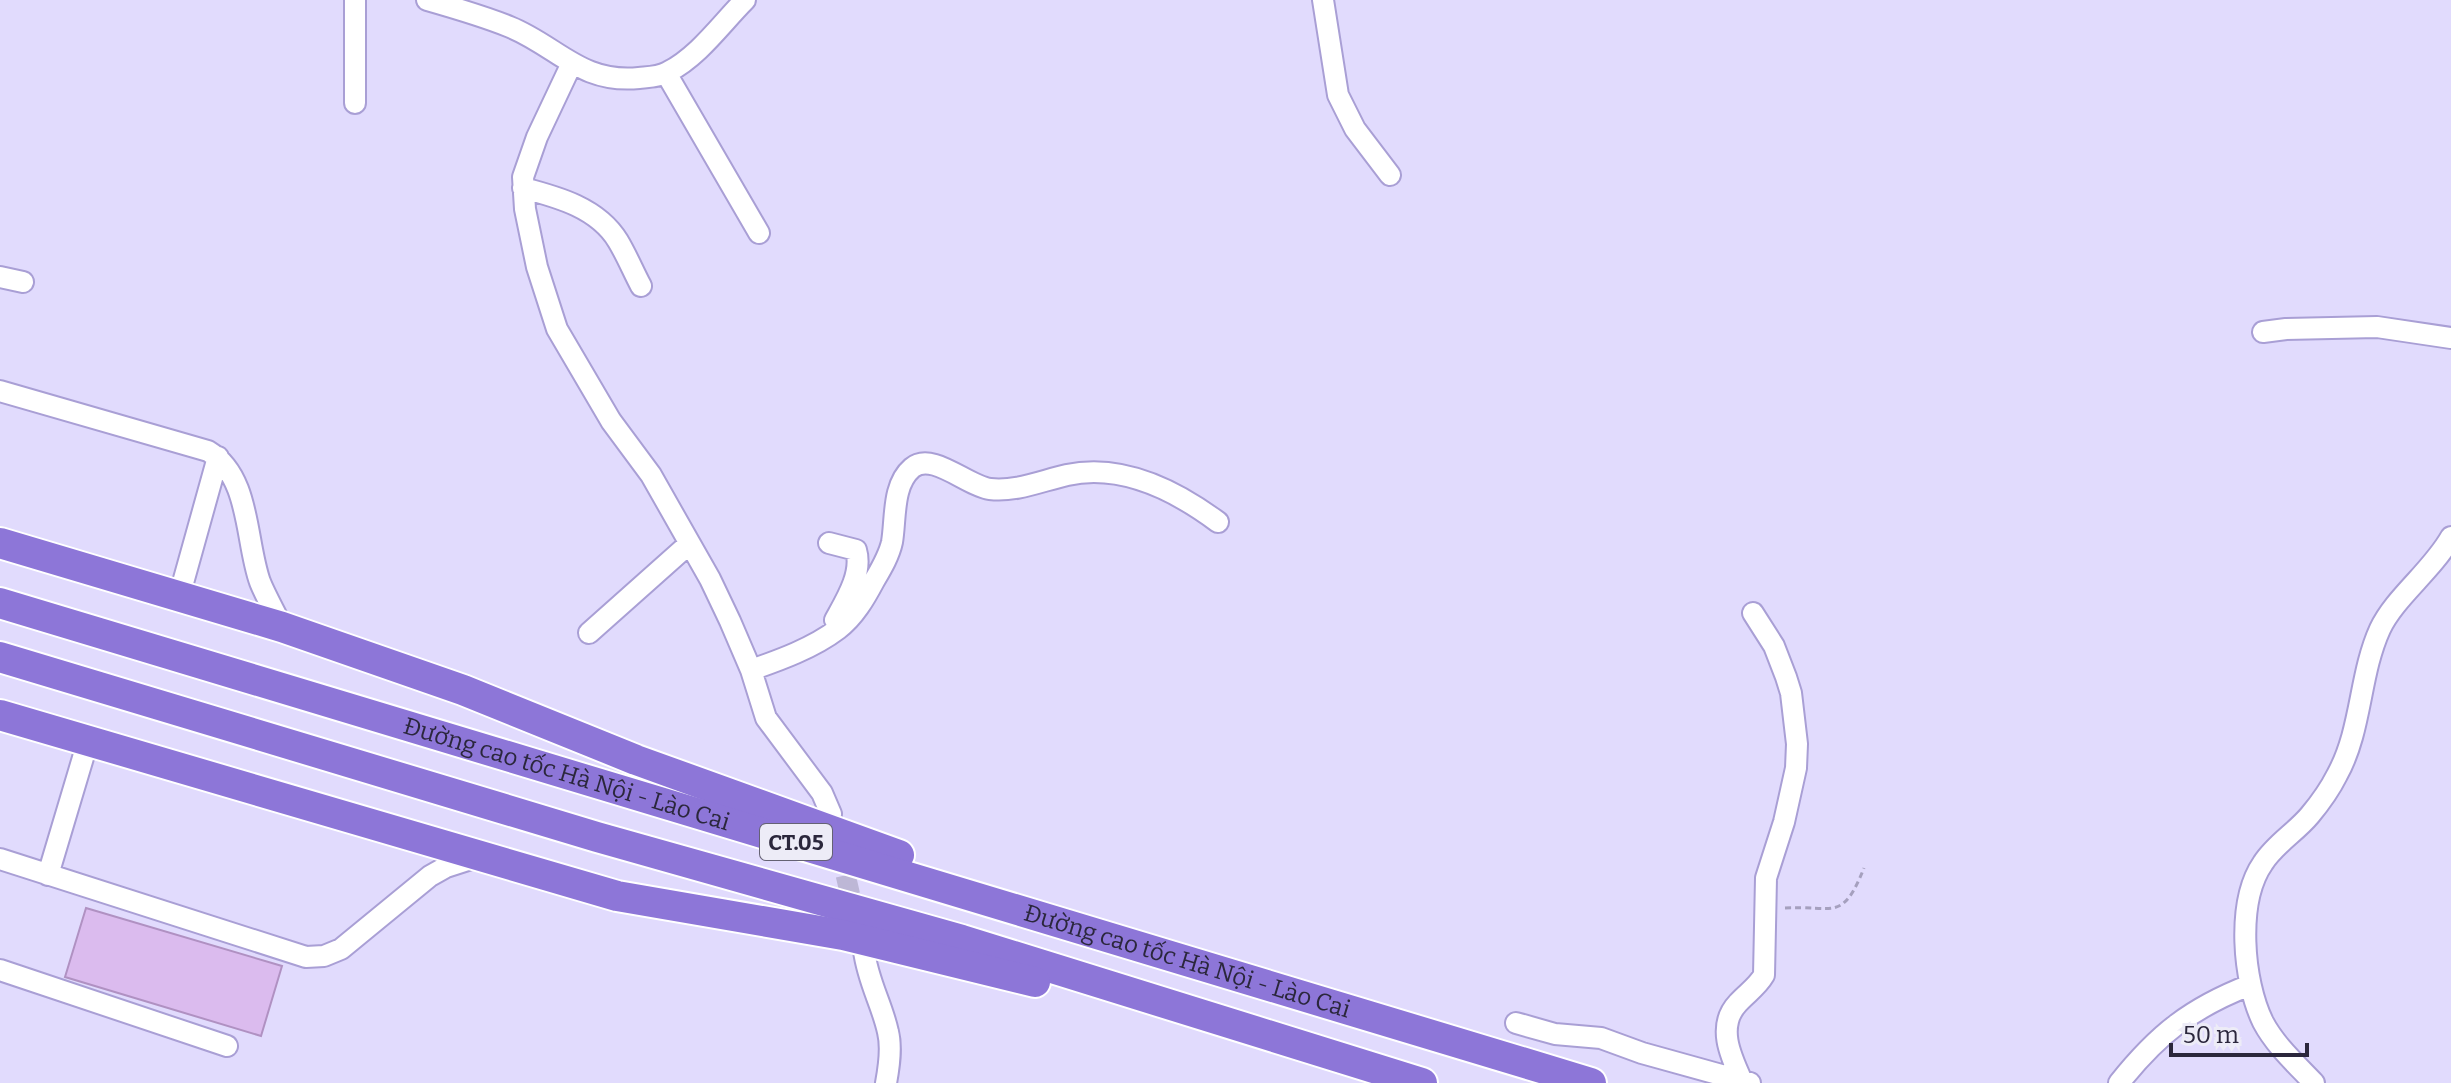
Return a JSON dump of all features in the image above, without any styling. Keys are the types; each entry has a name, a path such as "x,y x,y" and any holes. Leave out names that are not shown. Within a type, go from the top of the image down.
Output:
{"highway":[{"path":"0,543 282,627 463,690 636,760 845,834 1090,931"},
{"name":"Đường cao tốc Hà Nội - Lào Cai","path":"0,603 1591,1083"},
{"name":"Đường cao tốc Hà Nội - Lào Cai","path":"0,657 597,837 962,940 1422,1083"},
{"path":"0,715 617,896 843,935 1304,1048"}],"street":[{"path":"355,0 355,103"},
{"path":"427,0 510,27 532,37 571,65 615,79 666,73 700,47 745,0"},
{"path":"1323,0 1338,95 1355,129 1390,175"},
{"path":"571,65 526,163 523,188 537,267 557,329 611,421 651,475 710,579 751,670 766,718 822,793 831,814"},
{"path":"666,73 759,233"},
{"path":"523,188 562,198 588,211 617,238 641,286"},
{"path":"0,277 23,282"},
{"path":"2263,332 2377,327 2451,338"},
{"path":"0,391 208,451 218,457 238,489 261,582 282,627"},
{"path":"179,597 218,457"},
{"path":"751,670 791,656 838,630 850,617 863,600 891,546 898,493 904,477 917,464 943,467 986,489 1013,489 1085,472 1126,477 1163,487 1218,522"},
{"path":"2314,1083 2272,1036 2263,1022 2250,985 2246,914 2254,878 2266,858 2310,816 2339,772 2371,654 2382,625 2427,572 2451,537"},
{"path":"824,637 846,602 859,560 856,550 829,543"},
{"path":"589,633 689,544"},
{"path":"1746,1082 1728,1047 1728,1023 1730,1013 1764,975 1766,878 1784,822 1796,768 1797,744 1788,685 1774,646 1753,613"},
{"path":"48,875 88,741"},
{"path":"0,859 306,957 324,956 341,949 430,876 477,857"},
{"path":"864,951 866,970 889,1035 886,1083"},
{"path":"0,970 227,1046"},
{"path":"2119,1083 2144,1053 2194,1011 2211,1000 2250,985"},
{"path":"1516,1023 1555,1034 1601,1038 1642,1053 1746,1082"}],"path":[{"path":"1766,912 1797,907 1831,910 1842,905 1853,894 1864,868"}],"building":[{"path":"86,908 282,966 261,1036 65,977"}],"tunnel":[{"path":"839,846 855,916"}]}
